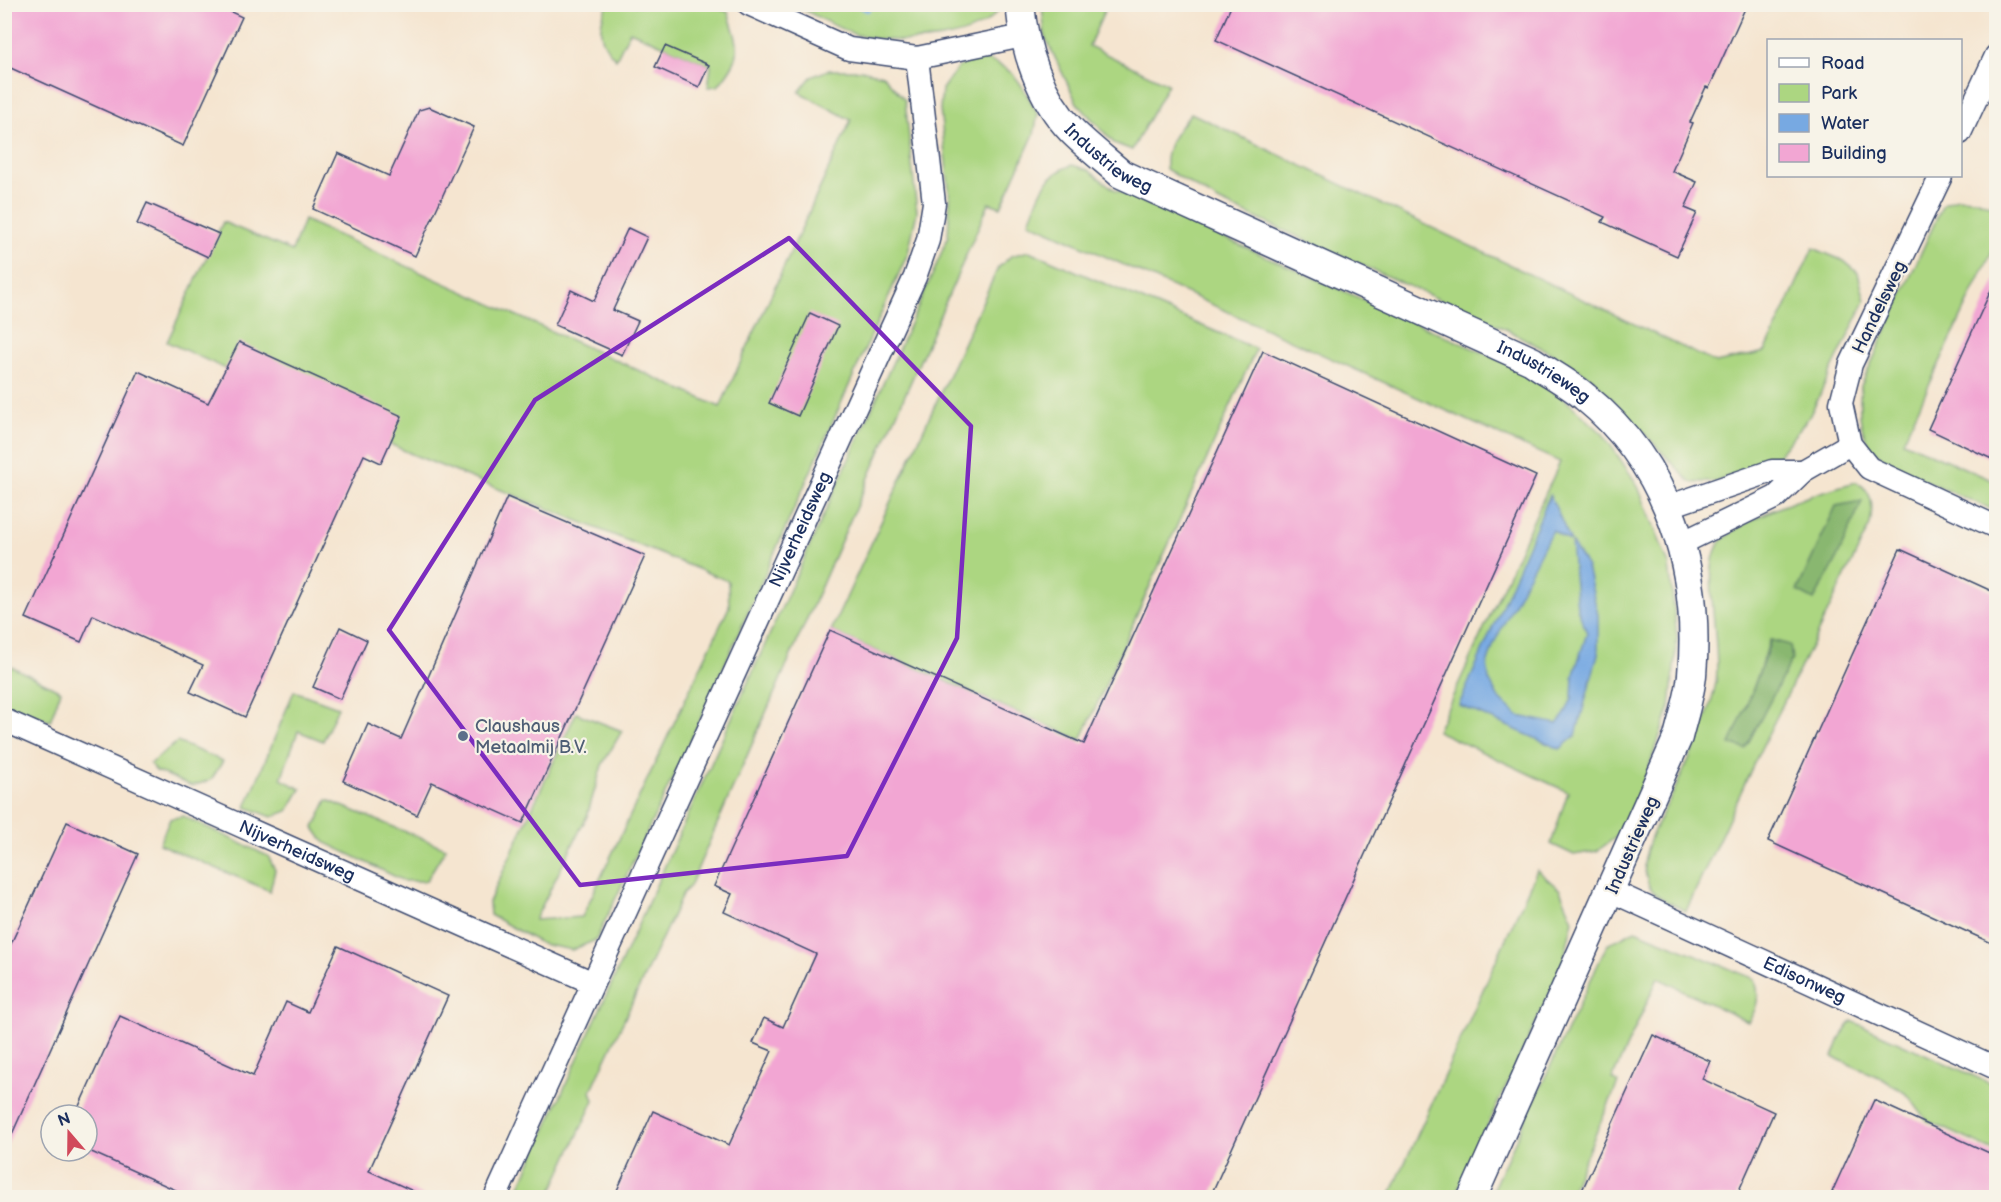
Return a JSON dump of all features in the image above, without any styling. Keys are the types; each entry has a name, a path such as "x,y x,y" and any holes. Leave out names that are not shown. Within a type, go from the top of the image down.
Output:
{"street":[{"path":"749,4 849,49 917,58 1023,36"},
{"name":"Industrieweg","path":"1020,4 1023,36 1040,83 1070,130 1121,174 1532,361 1585,397 1626,437 1651,470 1682,543 1692,608 1692,676 1678,737 1472,1197"},
{"path":"1962,129 1996,56"},
{"name":"Nijverheidsweg","path":"495,1197 922,258 928,240 934,203 917,58"},
{"name":"Handelsweg","path":"1941,177 1851,364 1842,403 1850,444 1869,468 1996,527"},
{"path":"1682,543 1776,497 1803,471 1850,444"},
{"path":"1667,507 1772,471 1803,471"},
{"name":"Nijverheidsweg","path":"4,720 591,982"},
{"name":"Edisonweg","path":"1611,891 1996,1068"}],"highlighted area":[{"path":"789,238 971,426 957,638 847,856 580,885 389,630 535,400"}],"green space":[{"path":"1002,4 991,18 976,28 958,34 917,40 861,36 793,5"},
{"path":"607,5 710,5 728,12 737,44 736,59 718,86 708,87 711,66 630,31 616,59 605,46 601,34 602,20"},
{"path":"1042,5 1107,5 1089,46 1168,84 1132,150 1114,143 1077,103 1045,37"},
{"path":"980,58 1002,66 1021,85 1038,114 1034,134 1001,207 989,203 690,886 683,893 591,1091 594,1100 549,1197 515,1197 934,271 948,236 950,199 940,109 942,89 958,67"},
{"path":"828,70 861,70 883,75 905,100 917,212 908,253 704,711 596,940 572,950 542,944 490,915 489,902 576,713 622,731 602,765 587,816 535,920 582,917 729,607 728,581 414,455 167,342 223,222 292,251 304,220 720,407 851,120 799,92 811,77"},
{"path":"1191,113 1716,363 1765,352 1813,248 1844,261 1858,273 1865,301 1809,417 1778,456 1716,482 1690,482 1593,379 1560,358 1510,331 1220,202 1166,169 1169,146"},
{"path":"1072,165 1088,170 1114,189 1506,363 1560,395 1603,434 1637,484 1669,565 1677,638 1670,707 1633,812 1616,837 1597,851 1574,855 1551,844 1568,792 1437,731 1560,462 1029,222 1048,181"},
{"path":"1957,198 1975,199 1996,207 1996,243 1903,441 1996,482 1996,511 1891,463 1869,445 1860,416 1861,386 1943,204"},
{"path":"1029,251 1256,349 1081,740 831,631 998,268 1011,256"},
{"path":"1856,482 1866,490 1872,506 1870,525 1757,757 1686,911 1666,901 1652,890 1648,884 1644,864 1651,838 1697,741 1713,696 1717,667 1712,589 1714,554 1720,543 1746,523 1804,498","holes":["1771,640 1744,749 1752,692"]},
{"path":"1862,501 1834,565 1814,600 1797,591 1836,506"},
{"path":"1771,640 1790,645 1792,659 1745,749 1730,744"},
{"path":"8,665 61,691 50,721 5,705 5,675"},
{"path":"294,691 338,707 323,741 298,731 281,779 301,789 288,811 272,817 246,807"},
{"path":"177,742 223,761 211,780 192,786 156,771 150,764"},
{"path":"327,800 446,848 426,881 404,881 324,842 314,828"},
{"path":"183,816 268,856 275,870 270,891 159,844 170,819"},
{"path":"1537,870 1560,890 1573,920 1562,967 1454,1197 1389,1198"},
{"path":"1635,930 1755,979 1757,1001 1751,1017 1748,1022 1658,978 1612,1079 1618,1083 1568,1197 1489,1197 1607,945"},
{"path":"1852,1021 1996,1086 1996,1152 1926,1120 1908,1095 1883,1079 1833,1057 1841,1036"}],"water":[{"path":"1550,495 1571,542 1587,567 1598,615 1598,654 1576,735 1560,749 1459,705","holes":["1552,530 1571,542 1577,608 1587,633 1573,677 1572,698 1565,714 1557,724 1518,716 1498,697 1489,680 1487,665 1494,643"]}],"building":[{"path":"4,4 214,4 242,17 183,146 4,65"},
{"path":"1232,4 1747,4 1709,88 1706,87 1690,122 1693,123 1672,171 1697,182 1685,208 1697,213 1677,256 1602,222 1605,217 1216,40"},
{"path":"665,46 709,65 699,87 655,67"},
{"path":"429,107 474,127 415,256 313,209 338,153 389,176 419,110"},
{"path":"147,203 219,234 208,257 137,224"},
{"path":"628,228 647,237 613,310 638,321 622,355 555,325 571,290 594,301"},
{"path":"1996,279 1996,461 1928,429"},
{"path":"810,313 838,326 798,416 769,403"},
{"path":"239,342 402,416 381,463 364,455 245,717 190,692 203,665 93,615 81,642 26,618 138,371 208,403"},
{"path":"1263,351 1536,476 1210,1197 614,1197 653,1111 729,1145 772,1051 753,1043 764,1018 783,1027 816,954 724,912 732,894 714,886 830,630 1084,744"},
{"path":"507,497 645,556 523,823 432,782 417,815 343,781 368,724 401,739"},
{"path":"1900,549 1996,593 1996,945 1768,841"},
{"path":"340,627 367,640 340,699 313,687"},
{"path":"67,822 138,854 4,1152 4,959"},
{"path":"338,946 448,996 369,1171 426,1197 191,1197 99,1155 99,1103 80,1103 120,1016 253,1076 286,1002 308,1012"},
{"path":"1653,1035 1710,1061 1702,1079 1774,1112 1736,1197 1579,1197"},
{"path":"1874,1100 1996,1156 1996,1197 1844,1197 1832,1192"}],"waterway":[{"path":"859,4 867,8"}],"place":[{"name":"Claushaus Metaalmij B.V.","path":"463,736"}]}
